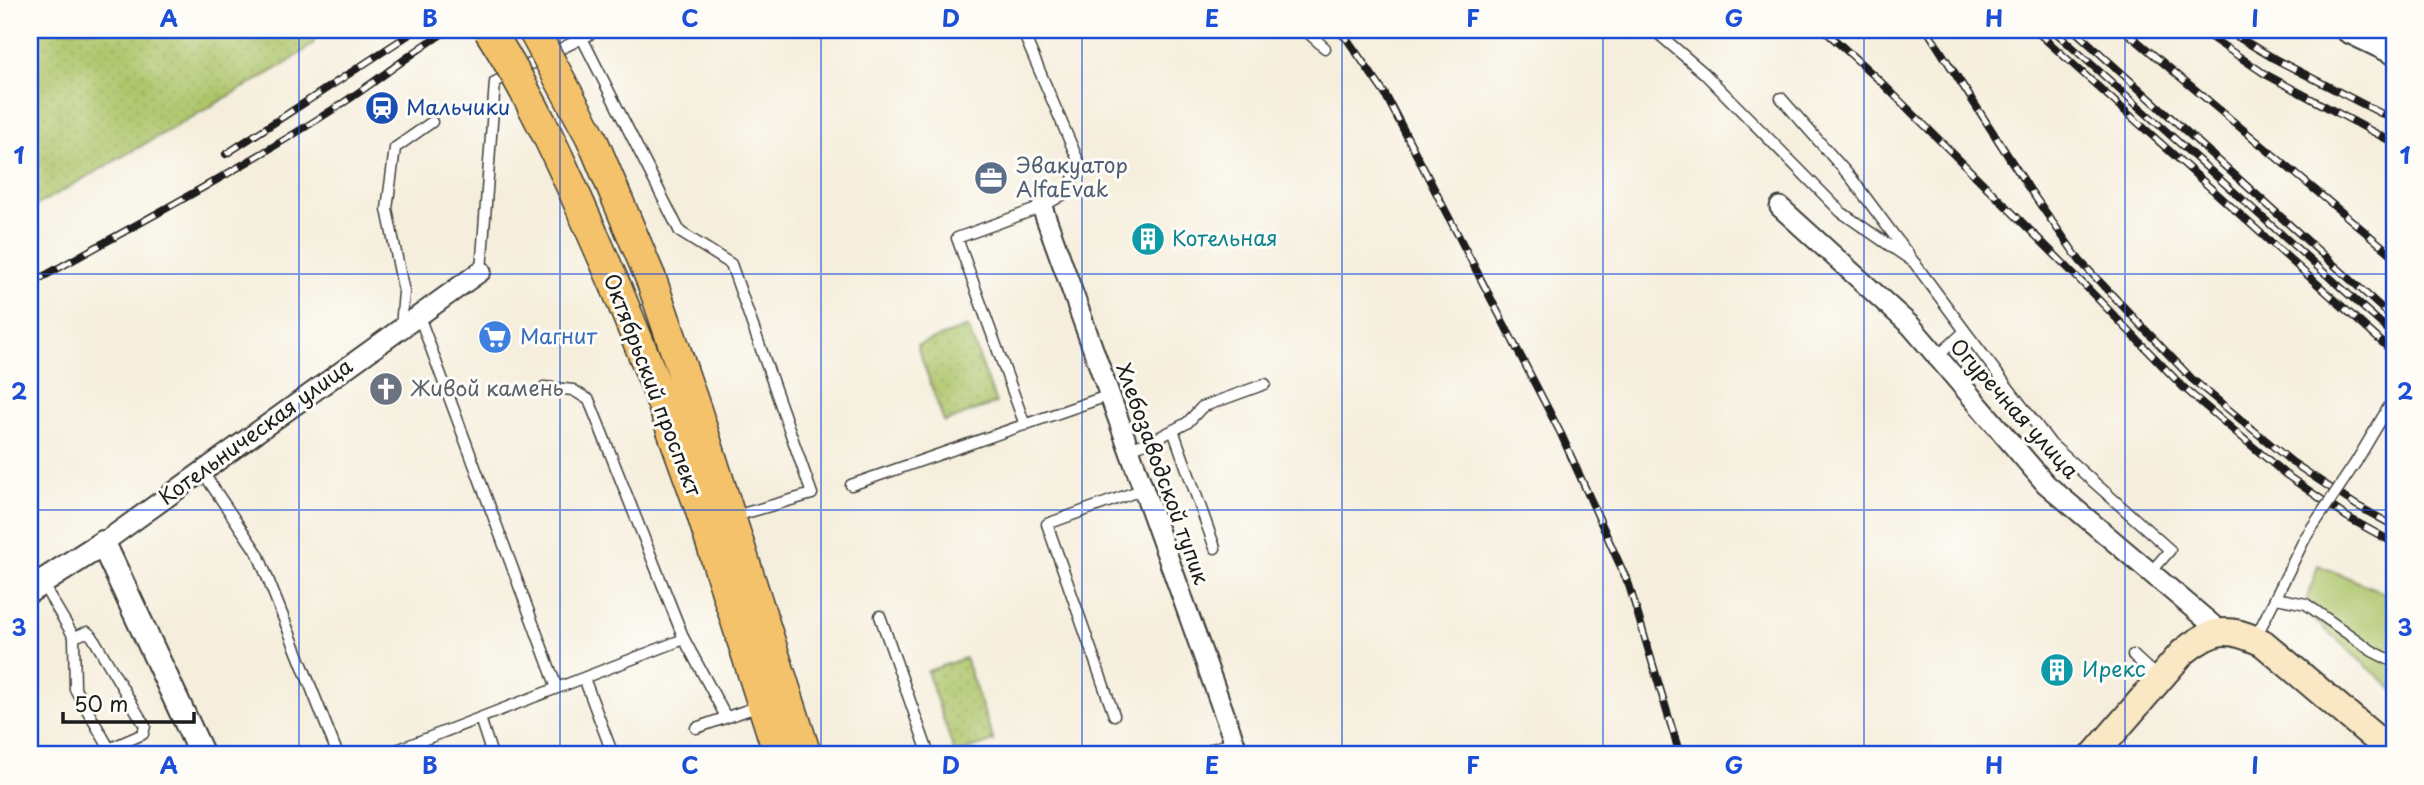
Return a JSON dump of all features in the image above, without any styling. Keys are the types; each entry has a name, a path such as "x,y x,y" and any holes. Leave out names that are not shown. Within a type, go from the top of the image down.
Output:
{"main road":[{"name":"Октябрьский проспект","path":"489,30 515,70 545,126 655,383 699,505 779,755"},
{"name":"Октябрьский проспект","path":"533,30 591,137 651,279 731,517 806,755"},
{"path":"2094,755 2182,653 2198,640 2221,632 2240,632 2263,643 2394,754"}],"street":[{"path":"2348,30 2394,52"},
{"name":"Хлебозаводской тупик","path":"1042,207 1237,748"},
{"name":"Огуречная улица","path":"1780,208 1911,327 2046,484 2221,632"},
{"name":"Котельническая улица","path":"36,586 99,545 481,271"},
{"path":"99,545 202,755"}],"lane":[{"path":"481,271 495,82 583,34 598,30"},
{"path":"1022,30 1080,165 1066,192 1042,207 957,239 1025,425"},
{"path":"1305,30 1325,48"},
{"path":"1654,30 1704,73 1841,212 1915,263"},
{"path":"583,34 680,232 731,264 812,494 731,517"},
{"path":"1780,98 1852,178 2051,444 2170,550 2151,572"},
{"path":"401,328 404,292 387,209 395,148 432,122"},
{"path":"419,316 557,688"},
{"path":"1937,357 1965,331"},
{"path":"1129,449 1187,423 1202,407 1265,384"},
{"path":"544,387 573,390 589,400 684,639 726,717"},
{"path":"851,485 1110,396"},
{"path":"2255,640 2305,538 2357,462 2394,398"},
{"path":"1173,430 1215,548"},
{"path":"202,471 258,554 338,755"},
{"path":"1114,715 1047,524 1144,489"},
{"path":"36,586 74,637 75,689 108,746 116,748 143,734 145,726 92,635 87,632 74,637"},
{"path":"2276,598 2306,604 2372,651 2394,662"},
{"path":"880,617 929,755"},
{"path":"384,755 684,639"},
{"path":"2133,655 2160,680"},
{"path":"584,678 613,755"},
{"path":"696,728 763,705"},
{"path":"480,718 492,755"},
{"path":"1197,755 1237,748"}],"green space":[{"path":"30,30 315,30 313,44 287,63 30,209"},
{"path":"968,327 996,403 944,422 917,345"},
{"path":"2318,565 2394,597 2394,690 2304,611"},
{"path":"965,658 994,741 955,754 927,671"}],"railway":[{"path":"226,154 416,30"},
{"path":"30,284 266,151 356,94 448,30"},
{"path":"1336,30 1347,39 1385,94 1561,434 1629,585 1680,755"},
{"path":"1824,30 1879,80 2183,387 2285,474 2347,517 2394,543"},
{"path":"1927,30 2030,190 2080,261 2192,379 2292,462 2356,505 2394,526"},
{"path":"2035,30 2394,353"},
{"path":"2053,30 2394,335"},
{"path":"2074,30 2394,319"},
{"path":"2124,30 2394,256"},
{"path":"2200,30 2265,74 2394,143"},
{"path":"2226,30 2275,59 2394,120"}],"place":[{"name":"Мальчики","path":"382,108"},
{"name":"Эвакуатор AlfaEvak","path":"991,178"},
{"name":"Котельная","path":"1148,239"},
{"name":"Магнит","path":"495,337"},
{"name":"Живой камень","path":"386,389"},
{"name":"Ирекс","path":"2057,670"}]}
